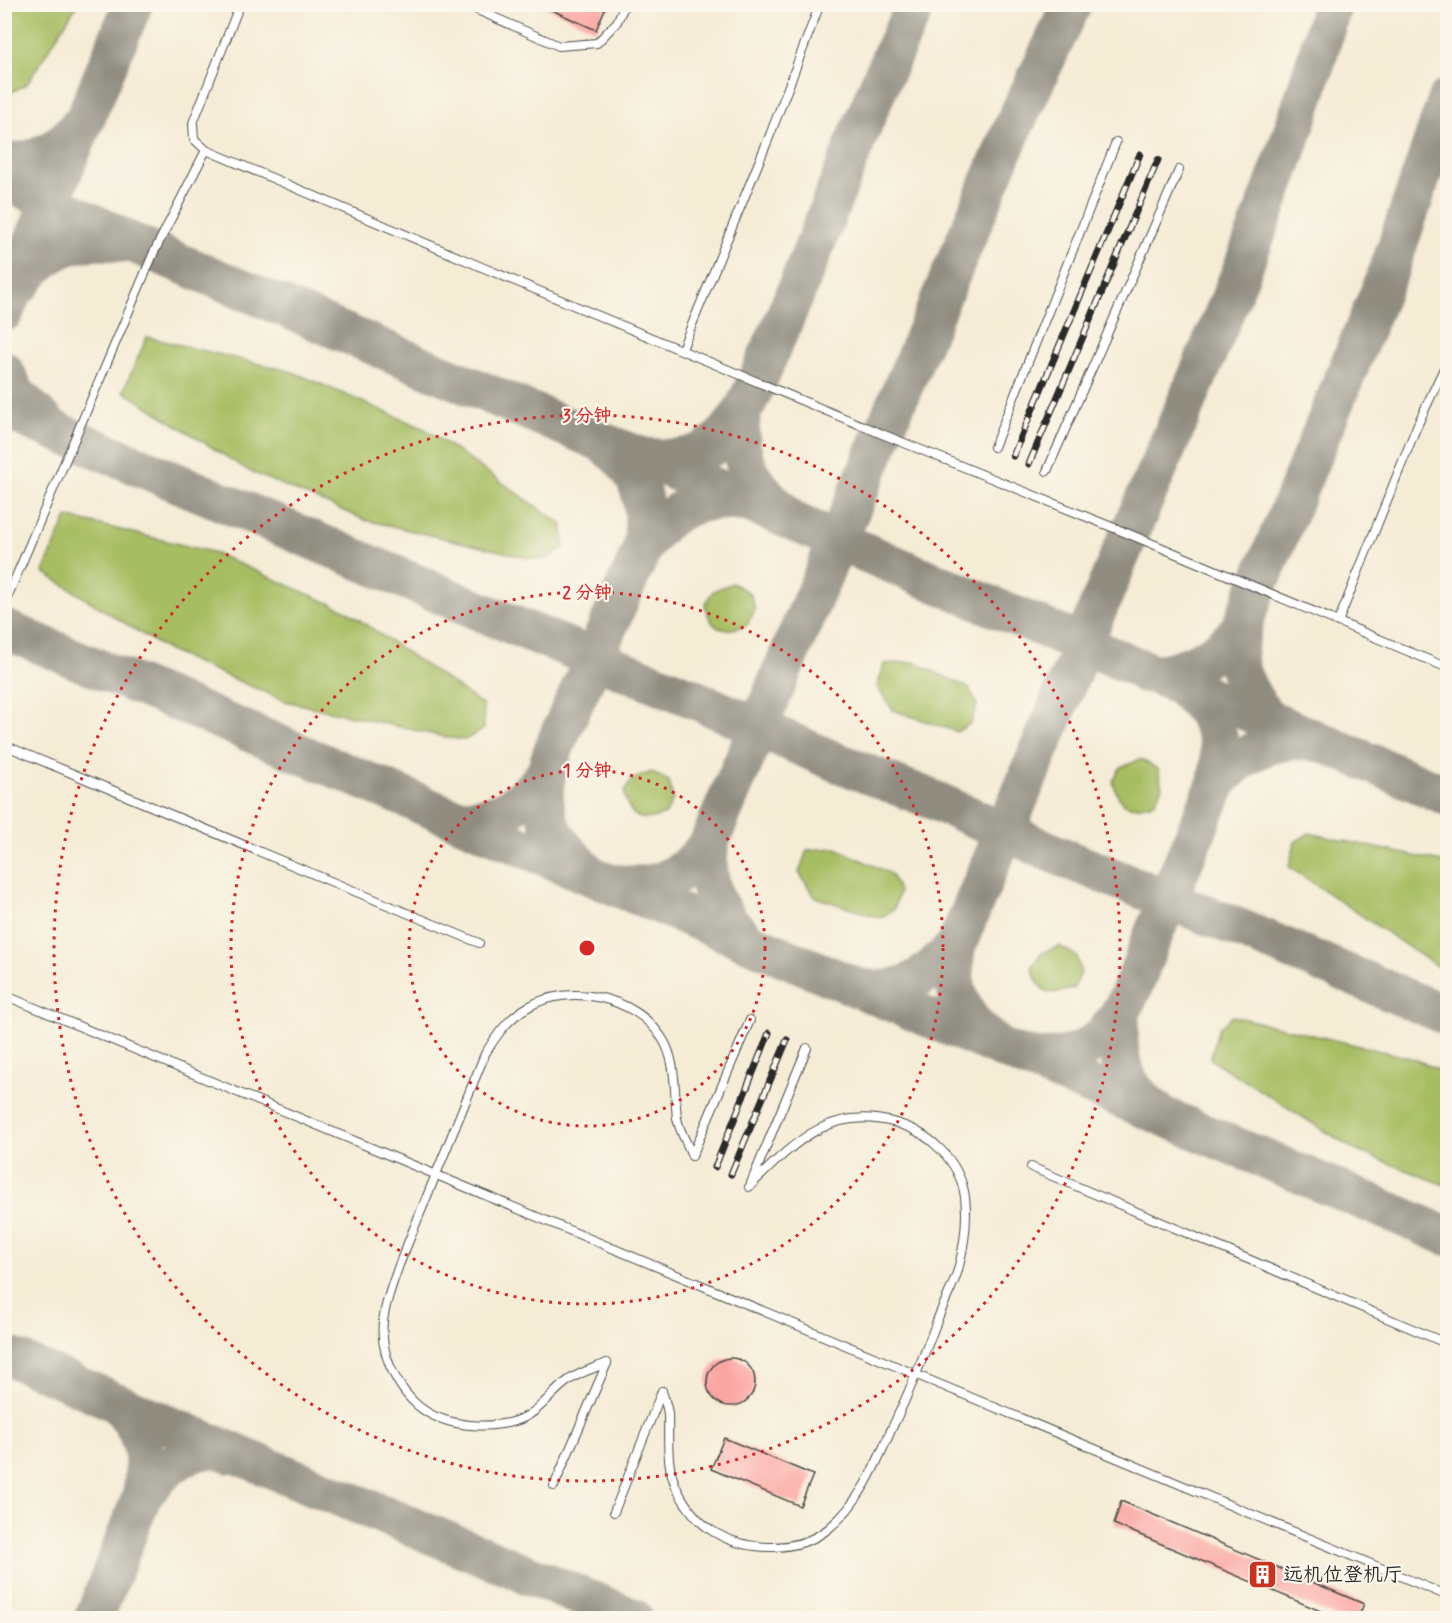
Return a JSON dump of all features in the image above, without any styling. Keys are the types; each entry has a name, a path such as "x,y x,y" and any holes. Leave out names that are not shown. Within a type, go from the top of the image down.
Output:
{"lane":[{"path":"240,4 193,123 194,139 206,150 484,268 1448,668"},
{"path":"464,4 559,46 597,43 617,22 625,4"},
{"path":"682,349 770,135 820,4"},
{"path":"994,447 1116,142"},
{"path":"4,604 154,252 206,150"},
{"path":"1047,471 1179,170"},
{"path":"1338,622 1417,426 1448,360"},
{"path":"4,745 479,943"},
{"path":"4,995 1448,1596"},
{"path":"554,1486 607,1363 570,1380 542,1405 518,1421 488,1425 464,1424 438,1418 418,1407 391,1370 384,1345 383,1323 388,1299 435,1175 495,1037 526,1008 544,1000 567,996 605,999 627,1005 645,1018 663,1038 671,1061 678,1121 693,1156 750,1020"},
{"path":"614,1512 662,1391 668,1411 669,1470 678,1491 698,1520 734,1541 757,1547 782,1546 804,1541 826,1531 856,1500 876,1465 916,1375 957,1271 964,1239 965,1194 951,1162 928,1137 908,1126 882,1119 858,1117 833,1122 810,1134 789,1148 749,1187 807,1048"},
{"path":"1032,1167 1448,1344"}],"green space":[{"path":"5,4 77,5 27,84 10,93 5,92"},
{"path":"147,337 293,372 425,429 563,525 564,548 546,559 529,558 365,520 249,471 123,391"},
{"path":"67,517 212,552 345,610 483,705 484,729 465,740 449,738 285,701 169,651 43,572"},
{"path":"732,583 750,593 755,610 747,625 731,629 719,628 711,620 705,604 713,591"},
{"path":"914,662 969,688 977,705 971,723 957,732 893,710 877,687 884,664"},
{"path":"1140,759 1158,769 1162,787 1155,802 1139,806 1127,805 1119,797 1113,781 1120,768"},
{"path":"651,772 669,781 673,799 666,814 650,818 638,817 630,809 624,793 631,780"},
{"path":"1309,833 1447,863 1447,973 1289,867 1295,842"},
{"path":"836,848 891,874 899,892 894,909 880,918 815,897 799,873 807,850"},
{"path":"1059,946 1077,956 1081,973 1074,988 1058,992 1046,991 1038,983 1032,967 1040,954"},
{"path":"1233,1016 1415,1059 1447,1074 1447,1186 1355,1150 1210,1059 1219,1028"}],"building":[{"path":"538,4 607,4 596,30"},
{"path":"731,1358 748,1365 755,1382 748,1399 731,1406 714,1399 707,1382 714,1365"},
{"path":"724,1438 813,1475 800,1506 711,1469"},
{"name":"远机位登机厅","path":"1121,1501 1364,1604 1358,1618 1337,1618 1114,1524"}],"taxiway":[{"path":"4,312 133,4"},
{"path":"649,458 685,457 710,448 727,432 744,407 793,298 878,87 916,4"},
{"path":"617,884 645,885 669,878 690,864 709,843 1016,121 1072,4"},
{"path":"992,1041 972,1022 959,999 954,974 956,946 1243,268 1291,137 1332,4"},
{"path":"1144,673 1171,671 1198,662 1222,647 1241,627 1389,270 1448,98"},
{"path":"4,163 37,157 57,147 81,123"},
{"path":"4,179 135,244 1448,796"},
{"path":"20,285 42,261 66,246 93,241 126,243"},
{"path":"4,371 16,394 45,422"},
{"path":"4,409 508,623 685,695 834,761 929,798 1069,860 1448,1016"},
{"path":"741,415 741,445 748,470 763,491 784,513"},
{"path":"604,444 630,470 640,491 644,513 642,549"},
{"path":"585,869 569,854 557,837 545,808 544,784 562,729 642,549 652,536 672,516 697,504 726,500 742,502"},
{"path":"1246,616 1239,644 1239,667 1252,696 1269,720"},
{"path":"4,629 1448,1236"},
{"path":"1026,1056 1057,1057 1085,1048 1102,1036 1125,1004 1217,783 1220,762 1218,738 1210,718 1181,687"},
{"path":"1217,783 1238,763 1261,748 1287,741 1316,742"},
{"path":"453,817 483,817 507,809 527,794 546,773"},
{"path":"709,843 708,872 714,896 726,918 745,939"},
{"path":"860,988 890,989 914,981 935,966 956,946"},
{"path":"1121,1011 1118,1041 1122,1067 1135,1090 1157,1111"},
{"path":"4,1354 246,1458 633,1618"},
{"path":"116,1402 139,1434 145,1469 142,1496 172,1465 191,1454 212,1449 231,1454"},
{"path":"94,1618 142,1496"}],"railway":[{"path":"1013,456 1140,154"},
{"path":"1029,464 1158,160"},
{"path":"715,1167 769,1033"},
{"path":"731,1174 787,1040"}],"place":[{"name":"远机位登机厅","path":"1262,1574"}]}
